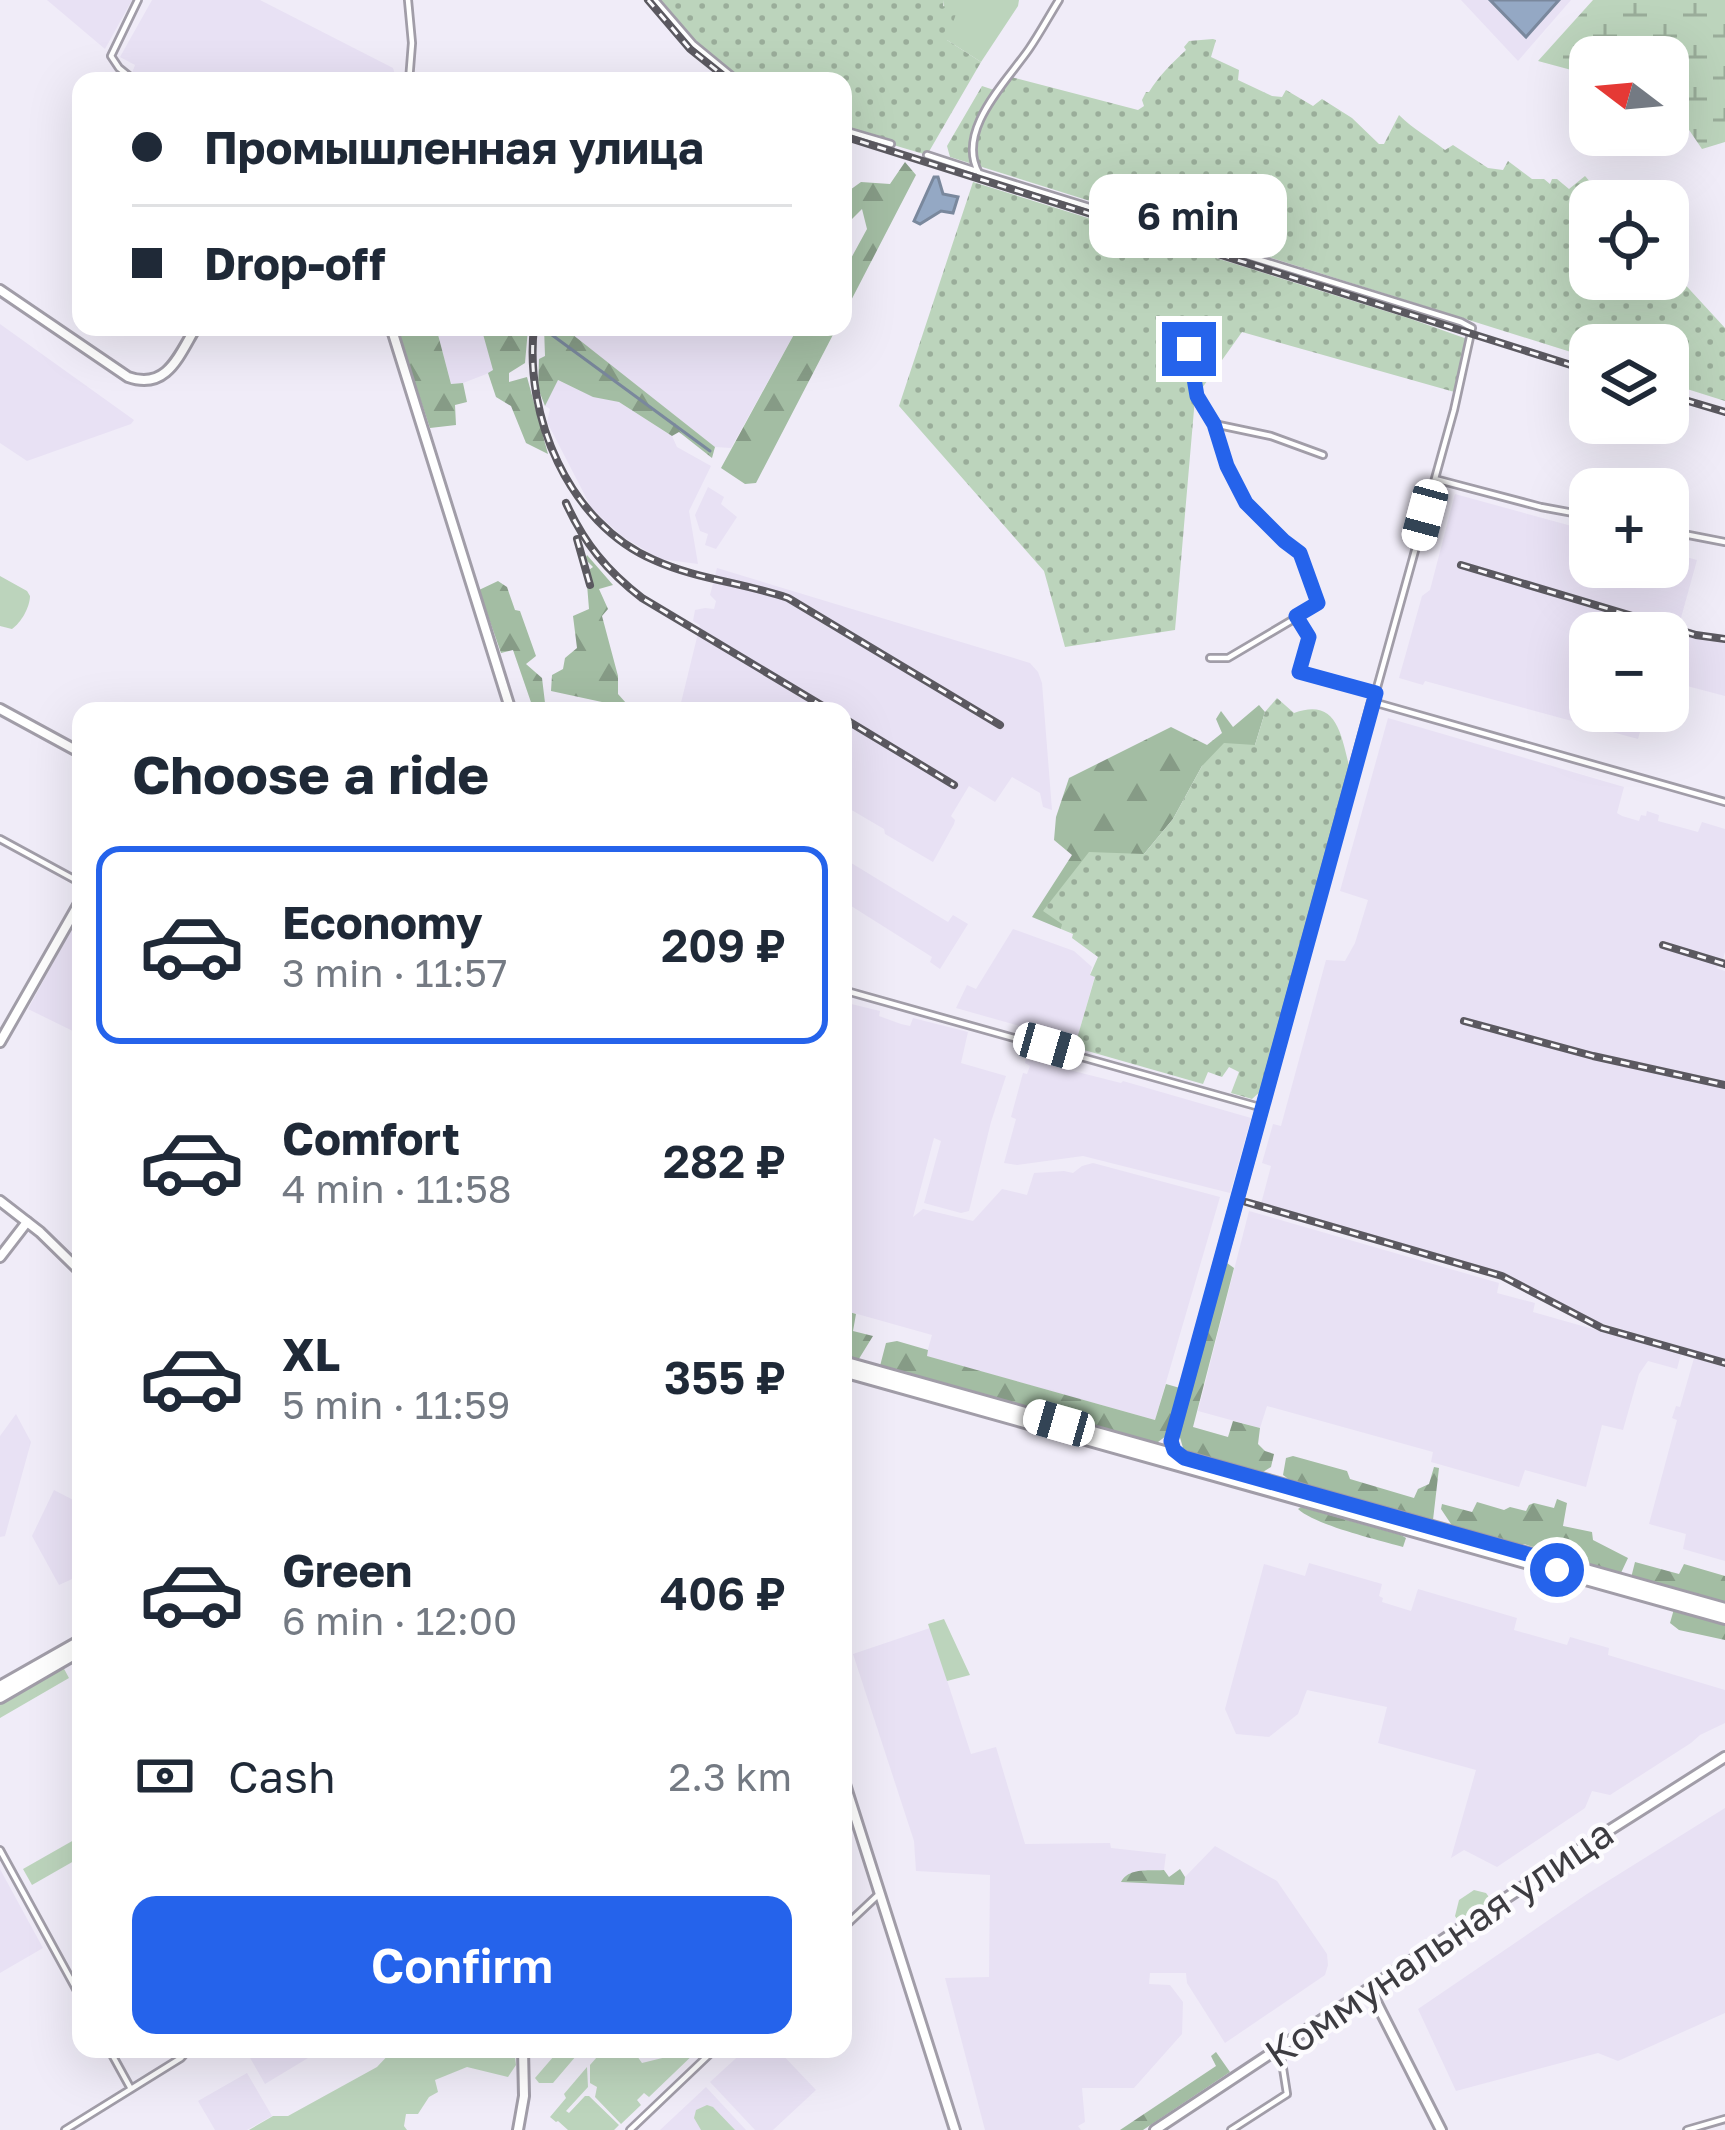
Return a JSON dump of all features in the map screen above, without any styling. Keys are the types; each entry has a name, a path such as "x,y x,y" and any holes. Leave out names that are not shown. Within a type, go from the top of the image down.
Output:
{"main road":[{"path":"852,1369 1058,1427 1168,1452 1273,1487"},
{"path":"1168,1452 1273,1487 1725,1613"},
{"path":"0,1688 72,1650"},
{"path":"0,1697 72,1651"}],"street":[{"path":"124,72 111,56 138,0"},
{"path":"408,0 410,72"},
{"path":"655,0 693,44 727,72"},
{"path":"976,171 976,136 987,105 1030,49 1059,0"},
{"path":"852,133 891,144"},
{"path":"927,155 1472,328 1435,479 1168,1452"},
{"path":"0,290 138,381 156,380 164,374 190,336"},
{"path":"394,336 508,702"},
{"path":"1189,349 1197,396 1214,424 1227,466 1246,503 1300,553 1318,603 1228,658 1210,658"},
{"path":"1214,424 1271,436 1323,455"},
{"path":"1435,479 1569,512"},
{"path":"1689,535 1725,542"},
{"path":"1296,616 1309,637 1302,674 1725,802"},
{"path":"0,709 72,748"},
{"path":"0,839 72,878"},
{"path":"0,1042 72,916"},
{"path":"852,993 1263,1108"},
{"path":"0,1198 72,1261"},
{"path":"0,1257 28,1220"},
{"name":"Коммунальная улица","path":"1155,2130 1725,1757"},
{"path":"852,1807 955,2130"},
{"path":"0,1850 72,1982"},
{"path":"852,1920 879,1894"},
{"path":"1370,1990 1441,2130"},
{"path":"1231,2130 1286,2094 1280,2048"},
{"path":"114,2058 131,2089"},
{"path":"64,2130 181,2058"},
{"path":"520,2130 527,2101 525,2058"},
{"path":"630,2130 706,2058"},
{"path":"1687,2130 1725,2119"}],"shaded area":[{"path":"47,0 132,0 105,49"},
{"path":"152,0 260,0 394,72 132,72 135,65 120,57"},
{"path":"1461,0 1571,0 1518,61"},
{"path":"0,324 134,420 27,461 0,443"},
{"path":"438,336 484,336 494,371 451,384"},
{"path":"572,336 793,336 731,448 715,447"},
{"path":"557,380 619,402 672,436 677,447 711,466 689,511 698,564 660,559 623,537 592,509 547,422 550,409 545,406"},
{"path":"708,487 724,497 721,504 737,517 716,549 705,545 708,534 700,531 695,515"},
{"path":"1455,494 1569,525 1569,588 1689,588 1689,558 1697,560 1683,612 1569,612 1569,720 1399,678 1422,596 1430,590"},
{"path":"717,568 1030,663 1042,683 1052,810 1043,807 1040,793 1012,777 995,802 969,786 933,862 885,834 852,810 852,702 681,702 700,625 693,621 695,610 714,609 716,601 710,595"},
{"path":"1689,629 1725,642 1725,696 1689,687"},
{"path":"1388,718 1624,787 1617,813 1622,816 1639,821 1647,811 1659,815 1658,821 1698,832 1702,822 1725,829 1725,952 1716,968 1725,971 1725,1359 1580,1317 1506,1274 1261,1204 1271,1166 1262,1163 1273,1124 1281,1126 1326,960 1345,961 1368,900 1340,891"},
{"path":"1612,732 1640,732 1638,739"},
{"path":"852,863 948,922 953,915 968,924 940,969 930,962 932,957 852,907"},
{"path":"72,928 72,1031 28,1009"},
{"path":"1013,929 1074,951 1092,967 1090,974 1095,976 1076,1042 956,1008 967,985 976,989"},
{"path":"852,1004 880,1011 879,1016 901,1024 910,1026 913,1018 968,1032 961,1063 1006,1076 969,1211 924,1203 941,1141 934,1138 913,1217 923,1209 973,1221 1002,1189 1027,1195 1034,1173 1073,1173 1093,1163 1220,1197 1155,1420 926,1356 932,1335 852,1313"},
{"path":"1026,1059 1251,1118 1230,1193 1083,1156 1004,1163 1016,1119 1011,1117 1023,1073 1030,1066"},
{"path":"1249,1211 1499,1283 1497,1293 1535,1303 1533,1312 1681,1354 1677,1369 1648,1361 1639,1374 1623,1430 1602,1425 1586,1487 1525,1470 1519,1487 1431,1462 1433,1452 1267,1406 1260,1428 1198,1411"},
{"path":"1694,1358 1725,1367 1725,1561 1683,1549 1686,1534 1649,1524 1677,1420 1672,1418 1676,1406 1680,1407"},
{"path":"16,1414 31,1442 5,1536 0,1537 0,1436"},
{"path":"54,1490 72,1499 72,1579 59,1585 32,1536"},
{"path":"1309,1563 1382,1584 1382,1602 1411,1611 1418,1589 1517,1618 1514,1630 1567,1645 1570,1637 1609,1648 1608,1655 1725,1690 1725,1723 1610,1795 1592,1791 1585,1808 1497,1867 1464,1850 1451,1858 1476,1770 1378,1743 1387,1707 1307,1690 1298,1714 1269,1737 1236,1734 1225,1709 1264,1564 1305,1576"},
{"path":"930,1628 971,1754 996,1747 1025,1844 1110,1843 1111,1848 1166,1854 1164,1870 1131,1872 1184,1884 1185,1877 1215,1846 1277,1881 1327,1954 1325,1975 1225,2043 1187,1983 1186,1973 1150,1973 1149,1984 1170,1985 1183,2002 1182,2034 1134,2088 1082,2088 1085,2122 1078,2126 1081,2130 985,2130 945,1978 989,1977 990,1875 916,1871 914,1841 853,1654"},
{"path":"1725,1808 1725,2013 1618,2061 1598,2053 1456,2091 1418,2009 1587,1894"},
{"path":"0,1869 43,1948 0,1973"},
{"path":"250,2058 308,2058 265,2084"},
{"path":"736,2058 786,2058 816,2090 773,2130 755,2130 710,2082"},
{"path":"247,2073 272,2116 247,2130 215,2130 198,2101"},
{"path":"706,2087 746,2130 660,2130"}],"green space":[{"path":"655,0 943,0 943,6 957,11 947,40 981,62 927,155 852,133 852,72 727,72 693,44"},
{"path":"943,0 1019,0 981,62 947,40"},
{"path":"1593,0 1725,0 1725,142 1702,149 1689,130 1689,36 1569,36 1569,69 1538,61"},
{"path":"1216,40 1211,57 1239,70 1238,80 1272,96 1282,97 1286,90 1313,106 1322,99 1352,118 1379,144 1384,144 1399,115 1445,150 1453,145 1488,168 1503,170 1508,161 1532,179 1550,184 1557,179 1569,189 1569,300 1689,300 1689,289 1725,328 1725,401 1689,390 1689,324 1569,324 1569,351 950,157 947,146 982,86 1000,92 1011,77 1138,110 1144,106 1146,92 1189,41"},
{"path":"905,162 916,175 852,299 852,256 867,229 862,209 852,219 852,188 861,182 890,184"},
{"path":"973,182 1470,340 1458,393 1242,332 1195,398 1175,630 1065,647 1044,571 899,406"},
{"path":"399,336 438,336 451,384 463,383 467,402 455,405 456,425 430,428"},
{"path":"484,336 527,336 525,363 509,373 509,382 527,377 548,454 526,443 511,406 496,397 488,373 493,370"},
{"path":"544,336 574,336 715,447 712,458 679,432 672,436 619,402 593,397 558,380 545,406 538,388 539,359 545,356"},
{"path":"793,336 832,336 756,483 745,484 721,468"},
{"path":"587,555 613,585 599,589 608,609 602,616 618,676 618,694 625,702 551,691 552,675 563,669 565,658 577,648 573,616 589,609 586,572 593,567"},
{"path":"0,576 30,596 12,629 0,626"},
{"path":"498,581 507,587 536,656 526,664 542,678 545,702 531,702 513,650 501,653 479,590"},
{"path":"1277,698 1294,713 1309,709 1329,715 1340,733 1350,769 1261,1091 1252,1099 1231,1093 1239,1072 1229,1067 1222,1077 1208,1072 1203,1084 1077,1048 1095,977 1090,975 1098,957 1043,911 1089,852 1144,854 1173,819 1202,766 1224,743 1255,745 1265,712"},
{"path":"1259,705 1265,712 1255,745 1202,766 1173,819 1144,854 1044,910 1063,924 1061,929 1032,917 1072,855 1054,840 1069,778 1171,727 1207,745 1222,733 1216,719 1221,711 1233,727"},
{"path":"1227,1263 1234,1268 1193,1427 1228,1437 1233,1421 1260,1428 1258,1444 1274,1454 1271,1467 1258,1475 1192,1455 1183,1448 1179,1434"},
{"path":"852,1313 856,1314 853,1331 873,1336 857,1362 852,1361"},
{"path":"897,1341 928,1350 927,1356 1155,1420 1166,1384 1180,1388 1170,1433 1154,1445 880,1366 886,1343"},
{"path":"1293,1456 1414,1498 1418,1489 1429,1484 1434,1467 1439,1468 1433,1520 1291,1481 1283,1475 1286,1458"},
{"path":"1557,1499 1567,1503 1563,1526 1592,1532 1593,1540 1628,1558 1620,1575 1453,1527 1441,1509 1442,1504 1472,1512 1477,1502 1526,1511 1534,1503 1554,1508"},
{"path":"1298,1509 1401,1535 1406,1538 1403,1547 1332,1526 1306,1515"},
{"path":"1635,1562 1679,1574 1684,1564 1725,1576 1725,1605 1631,1578"},
{"path":"1674,1609 1725,1624 1725,1640 1679,1630 1670,1623"},
{"path":"944,1619 970,1675 947,1681 928,1624"},
{"path":"63,1667 69,1678 0,1718 0,1705"},
{"path":"72,1841 72,1862 32,1885 23,1869"},
{"path":"1180,1869 1184,1885 1121,1882 1134,1872 1164,1870 1169,1877"},
{"path":"1474,1890 1491,1900 1458,1921 1459,1900"},
{"path":"1216,2052 1230,2072 1143,2130 1120,2130 1216,2066 1211,2056"},
{"path":"386,2058 515,2058 516,2065 508,2077 467,2067 435,2080 438,2092 418,2114 406,2114 407,2130 249,2130 273,2116 288,2116"},
{"path":"552,2058 574,2058 553,2083 539,2083 535,2078"},
{"path":"596,2058 638,2058 642,2063 690,2058 649,2097 644,2093 637,2100 641,2105 621,2124 595,2097 590,2065"},
{"path":"587,2067 588,2087 566,2111 589,2096 619,2125 614,2130 568,2130 550,2117"},
{"path":"707,2105 735,2130 701,2130 694,2118 696,2110"}],"water":[{"path":"1490,0 1559,0 1526,37"},
{"path":"934,177 943,194 958,197 953,213 941,211 920,224 914,221"}],"waterway":[{"path":"553,336 710,451"}],"railway":[{"path":"648,0 690,49 719,72"},
{"path":"852,139 1569,364"},
{"path":"534,336 536,395 558,463 598,520 624,543 670,566 788,598 1000,725"},
{"path":"1689,401 1725,412"},
{"path":"566,503 598,555 642,598 816,702"},
{"path":"577,539 590,585"},
{"path":"1461,565 1696,635 1725,639"},
{"path":"852,723 954,785"},
{"path":"1663,945 1725,964"},
{"path":"1464,1021 1725,1085"},
{"path":"1246,1202 1502,1276 1602,1328 1725,1363"}],"route":[{"path":"1189,349 1197,396 1214,424 1227,466 1246,503 1300,553 1310,577 1318,603 1296,616 1309,637 1299,672 1376,693 1172,1446 1184,1458 1559,1563 1557,1570"}]}
